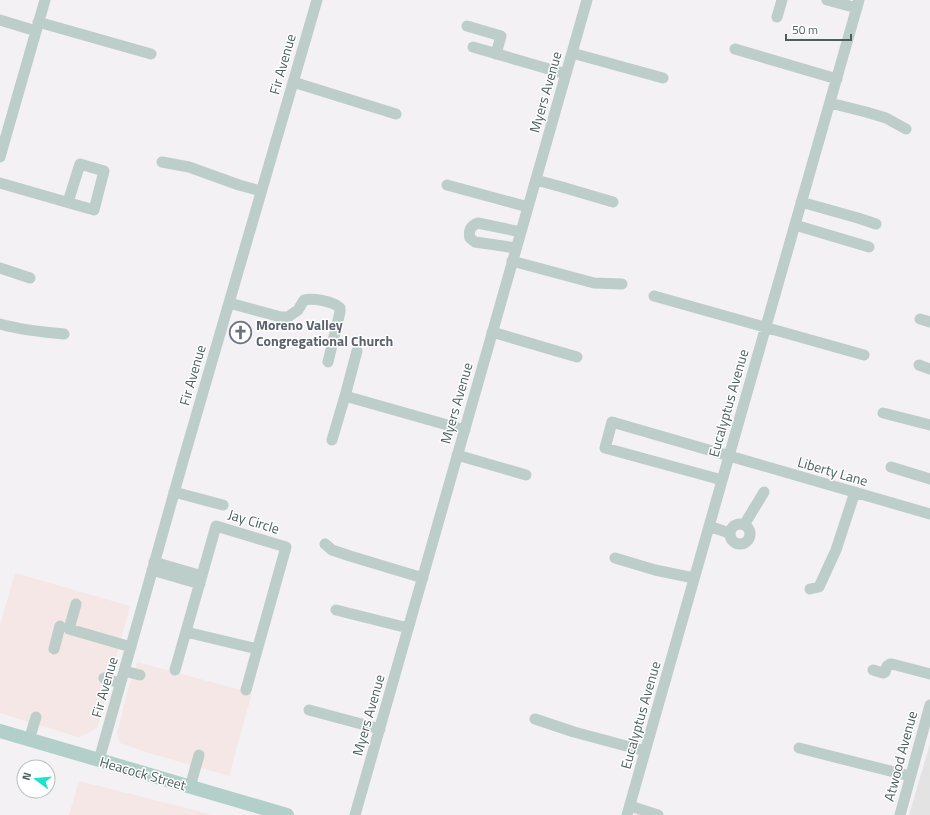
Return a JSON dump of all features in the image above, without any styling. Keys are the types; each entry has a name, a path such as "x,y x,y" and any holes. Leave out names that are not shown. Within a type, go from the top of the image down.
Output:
{"main road":[{"name":"Heacock Street","path":"0,731 190,787 265,812 287,815"}],"street":[{"path":"0,157 45,0"},
{"name":"Fir Avenue","path":"99,760 174,492 317,0"},
{"name":"Myers Avenue","path":"355,815 587,0"},
{"path":"777,17 782,0"},
{"path":"827,0 858,4"},
{"name":"Eucalyptus Avenue","path":"629,811 858,4"},
{"path":"0,20 37,27 151,54"},
{"path":"467,26 501,36 496,54"},
{"path":"473,47 566,74"},
{"path":"735,49 837,79"},
{"path":"572,53 664,78"},
{"path":"293,82 396,114"},
{"path":"830,103 886,118 906,129"},
{"path":"162,162 189,167 261,191"},
{"path":"536,180 613,202"},
{"path":"0,182 68,202"},
{"path":"447,185 528,207"},
{"path":"801,202 876,224"},
{"path":"516,248 475,242 470,238 469,232 471,227 478,223 521,232"},
{"path":"795,225 869,247"},
{"path":"512,261 594,283 622,284"},
{"path":"0,268 30,278"},
{"path":"654,296 864,355"},
{"path":"229,303 281,317 288,317 298,310 304,300 319,300 338,305 340,312 328,362"},
{"path":"0,324 37,332 64,334"},
{"path":"492,332 577,357"},
{"path":"332,440 357,351"},
{"path":"919,365 930,368"},
{"path":"345,396 464,430"},
{"path":"883,414 930,425"},
{"name":"Liberty Lane","path":"722,480 605,448 612,422 930,514"},
{"path":"457,455 526,475"},
{"path":"891,467 930,479"},
{"path":"174,492 223,505"},
{"path":"744,524 764,492"},
{"path":"810,589 820,587 836,550 855,492"},
{"path":"744,524 749,529 750,536 743,544 736,544 731,540 729,533 735,525 744,524"},
{"name":"Jay Circle","path":"175,670 216,526 286,547 246,690"},
{"path":"709,526 729,533"},
{"path":"325,544 332,550 422,578"},
{"path":"615,558 655,570 694,578"},
{"path":"153,566 201,580"},
{"path":"76,604 69,629 131,647"},
{"path":"336,610 408,628"},
{"path":"54,649 60,626"},
{"path":"186,632 257,650"},
{"path":"873,670 883,673 885,672 887,666 892,664 930,674"},
{"path":"124,671 140,675"},
{"path":"104,678 120,683"},
{"name":"Atwood Avenue","path":"900,815 930,705"},
{"path":"309,710 380,729"},
{"path":"30,740 36,717"},
{"path":"535,719 574,732 645,751"},
{"path":"799,748 910,776"},
{"path":"190,787 199,755"},
{"path":"629,811 658,815"}],"shaded area":[{"path":"15,573 130,606 97,728 86,734 78,737 0,713 0,625"},
{"path":"137,662 252,693 229,776 145,752 120,743 117,733 127,693"},
{"path":"930,744 930,815 909,815"},
{"path":"79,781 198,811 210,815 69,815"}],"place":[{"name":"Moreno Valley Congregational Church","path":"240,332"}]}
